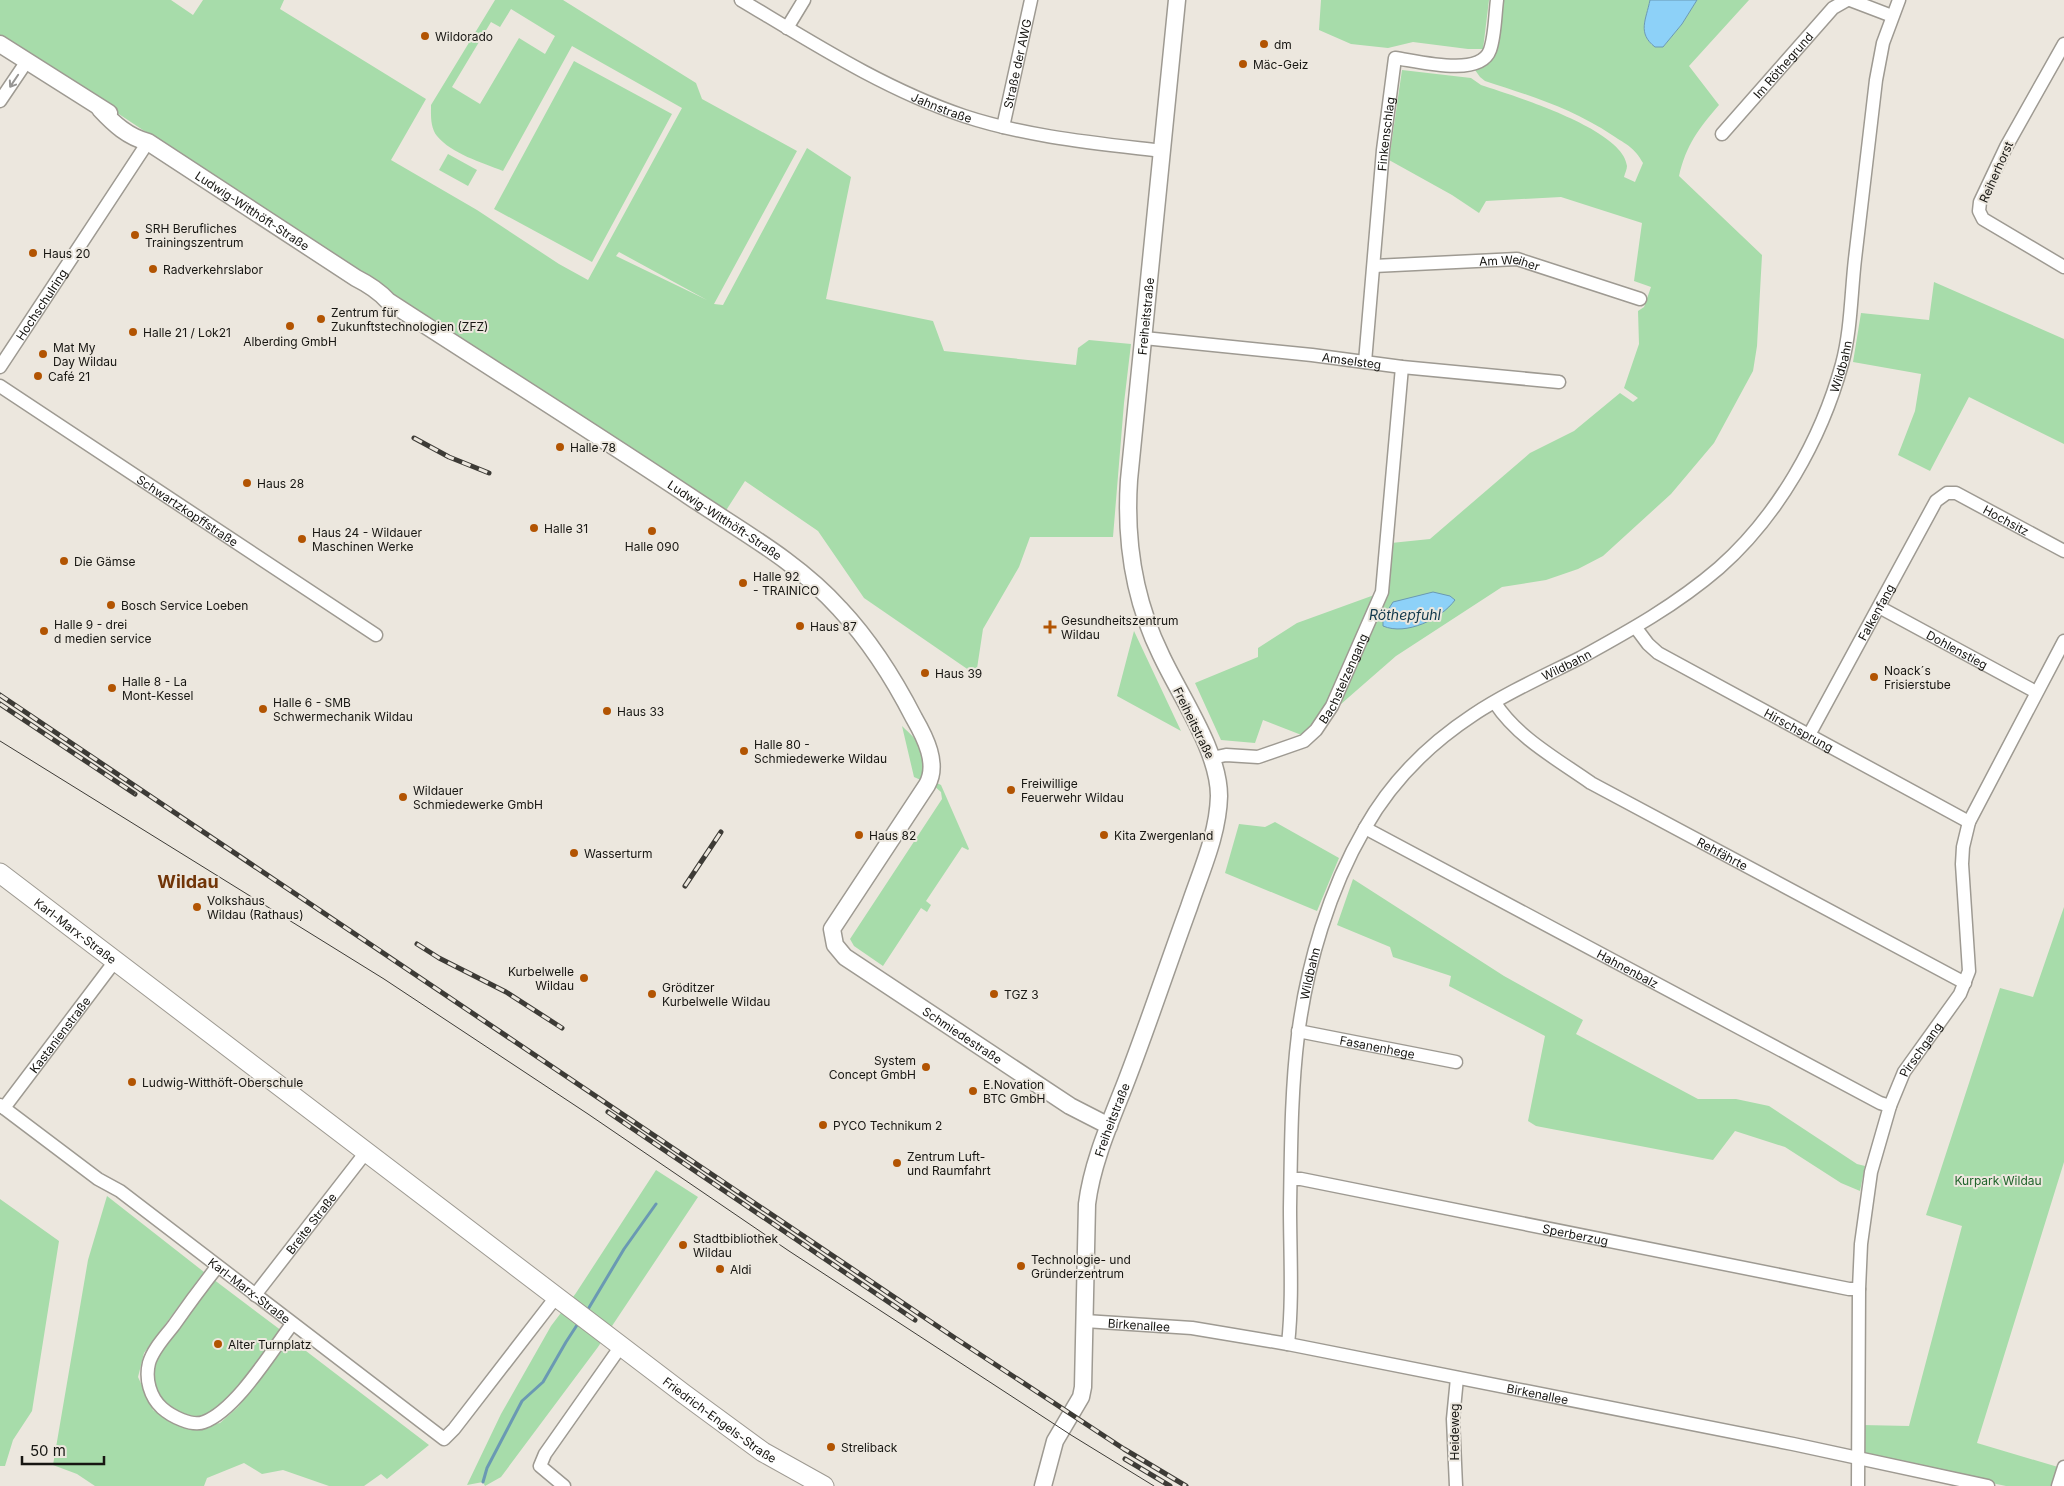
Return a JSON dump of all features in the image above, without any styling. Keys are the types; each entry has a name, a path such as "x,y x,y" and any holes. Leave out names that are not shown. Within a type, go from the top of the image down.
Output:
{"main road":[{"name":"Karl-Marx-Straße","path":"0,873 560,1300"},
{"name":"Friedrich-Engels-Straße","path":"560,1300 757,1447 824,1486"}],"street":[{"name":"Jahnstraße","path":"741,0 892,87 947,110 1004,127 1074,141 1162,151"},
{"path":"787,28 804,0"},
{"name":"Straße der AWG","path":"1004,127 1031,0"},
{"name":"Freiheitstraße","path":"1043,1486 1055,1441 1081,1398 1083,1387 1086,1204 1089,1184 1108,1126 1158,994 1216,826 1218,790 1212,758 1159,651 1143,610 1131,561 1128,536 1129,489 1177,0"},
{"name":"Finkenschlag","path":"1365,362 1383,150 1395,58 1468,66 1480,61 1490,51 1497,0"},
{"name":"Im Röthegrund","path":"1722,134 1833,8 1849,0 1892,16"},
{"name":"Wildbahn","path":"1288,1344 1294,1079 1298,1031 1305,994 1326,916 1345,868 1365,828 1387,794 1415,761 1444,736 1476,713 1636,628 1690,592 1720,568 1743,544 1768,513 1796,472 1822,419 1841,367 1846,345 1876,80 1883,43 1899,0"},
{"path":"0,44 100,109 115,125 134,138 148,142"},
{"name":"Reiherhorst","path":"2064,44 2006,148 1980,202 1980,211 1983,220 2064,268"},
{"path":"0,101 27,61"},
{"name":"Ludwig-Witthöft-Straße","path":"148,142 380,292 388,301 786,561 840,608 879,658 900,691 922,732 930,756 932,771 927,785 832,928"},
{"name":"Hochschulring","path":"0,367 148,142"},
{"name":"Am Weiher","path":"1374,266 1517,259 1640,298"},
{"name":"Amselsteg","path":"1144,338 1402,367 1558,382"},
{"name":"Bachstelzengang","path":"1212,758 1226,755 1258,757 1304,741 1316,730 1332,706 1382,592 1402,367"},
{"name":"Schwartzkopffstraße","path":"0,386 376,635"},
{"name":"Hochsitz","path":"1947,493 1956,494 2064,551"},
{"name":"Falkenfang","path":"1809,735 1936,501 1947,493"},
{"name":"Dohlenstieg","path":"1879,607 2036,692"},
{"name":"Hirschsprung","path":"1636,628 1648,644 1658,652 1969,822"},
{"name":"Pirschgang","path":"1858,1486 1859,1289 1861,1244 1871,1172 1890,1106 1904,1072 1960,994 1969,971 1962,864 1963,847 1969,822 2064,641"},
{"name":"Rehfährte","path":"1495,703 1505,717 1536,745 1591,783 1965,983"},
{"name":"Hahnenbalz","path":"1365,828 1880,1103 1890,1106"},
{"name":"Schmiedestraße","path":"832,928 835,945 845,957 1072,1107 1108,1126"},
{"name":"Kastanienstraße","path":"2,1107 115,960"},
{"name":"Fasanenhege","path":"1298,1031 1456,1062"},
{"name":"Karl-Marx-Straße","path":"2,1107 98,1179 120,1192 444,1439 454,1430 560,1300"},
{"name":"Breite Straße","path":"255,1295 366,1152"},
{"name":"Sperberzug","path":"1291,1179 1301,1179 1859,1289"},
{"path":"217,1266 151,1358 147,1374 148,1384 152,1395 166,1412 187,1421 202,1424 224,1412 292,1324"},
{"name":"Birkenallee","path":"1085,1321 1192,1328 1288,1344 1858,1458 1988,1486"},
{"path":"564,1486 540,1466 545,1454 616,1342"},
{"name":"Heideweg","path":"1456,1486 1453,1419 1457,1378"},
{"path":"2058,1486 2064,1467"}],"green space":[{"path":"0,0 171,0 193,15 203,0 284,0 280,9 426,99 391,160 477,210 559,264 588,280 682,108 572,46 503,171 467,157 451,148 437,136 431,121 431,105 495,0 563,0 696,83 702,99 797,151 714,304 723,305 807,148 851,177 826,299 933,321 944,351 1076,365 1078,348 1089,340 1131,344 1113,537 1030,537 1019,567 983,629 976,675 864,598 818,531 745,481 725,512 528,386 0,35","holes":["511,9 555,36 545,54 519,38 480,104 452,87 491,22 500,27","619,252 707,300 616,256"]},
{"path":"1321,0 1489,0 1483,49 1413,42 1388,48 1351,44 1319,30"},
{"path":"1502,0 1650,0 1644,31 1649,42 1655,47 1663,47 1682,24 1697,0 1749,0 1689,66 1719,105 1705,121 1689,146 1679,176 1762,255 1757,346 1753,371 1714,443 1671,494 1603,556 1578,569 1546,580 1502,587 1396,656 1341,704 1338,698 1367,633 1391,543 1430,539 1530,453 1574,431 1620,393 1633,402 1638,398 1624,388 1639,344 1638,311 1644,307 1651,287 1634,281 1642,223 1561,197 1486,201 1479,213 1452,195 1389,160 1402,70 1471,78 1481,85 1564,115 1607,139 1621,152 1627,166 1624,177 1635,182 1643,163 1626,144 1566,110 1485,81 1480,77 1475,70 1484,65 1494,50 1499,30"},
{"path":"574,61 672,114 592,262 494,209"},
{"path":"448,154 477,170 468,186 439,170"},
{"path":"1934,282 2064,339 2064,444 1969,397 1930,471 1898,455 1915,411 1921,374 1853,362 1861,313 1929,320"},
{"path":"1377,594 1320,719 1304,736 1263,720 1255,743 1221,740 1195,683 1258,657 1258,648 1297,623"},
{"path":"1134,631 1181,731 1117,696"},
{"path":"902,726 915,739 922,750 924,756 923,781 914,777"},
{"path":"937,783 941,785 969,849 962,847 926,901 931,905 927,912 921,908 883,966 854,946 850,939 942,799 941,792 933,785"},
{"path":"1275,822 1339,858 1317,911 1225,873 1239,824 1265,827"},
{"path":"1353,879 1504,976 1583,1020 1576,1034 1698,1099 1736,1099 1769,1106 1857,1164 1865,1166 1860,1191 1841,1183 1785,1147 1735,1131 1713,1160 1536,1126 1528,1121 1545,1036 1449,986 1451,976 1393,957 1390,947 1337,925"},
{"name":"Kurpark Wildau","path":"2064,907 2064,1162 1977,1443 2058,1467 2052,1486 2006,1486 1861,1456 1862,1425 1909,1426 1962,1226 1926,1215 2000,988 2033,997"},
{"path":"656,1170 698,1197 598,1347 501,1477 485,1486 483,1482 467,1485 501,1414 551,1326 576,1293"},
{"path":"107,1196 204,1272 144,1353 138,1377 153,1410 173,1423 195,1428 220,1423 238,1407 289,1338 429,1445 387,1479 381,1474 364,1486 329,1486 283,1470 262,1474 244,1463 207,1478 204,1486 95,1486 77,1474 53,1465 88,1260"},
{"path":"0,1199 59,1241 32,1411 13,1440 5,1466 0,1466"},
{"name":"Alter Turnplatz","path":"213,1279 282,1331 231,1399 204,1417 191,1418 174,1413 154,1389 154,1357"}],"water":[{"path":"1650,0 1697,0 1682,24 1663,47 1655,47 1649,42 1644,31"},
{"name":"Röthepfuhl","path":"1433,592 1450,596 1455,600 1441,613 1422,624 1402,629 1392,629 1383,626 1383,618 1393,602"}],"waterway":[{"path":"587,1311 624,1249 656,1204"},
{"path":"483,1482 487,1468 522,1401 543,1382 579,1322"}],"tram line":[{"path":"0,741 384,979 588,1114 789,1251 1071,1435 1154,1486"}],"railway":[{"path":"414,438 449,457 489,473"},
{"path":"0,695 955,1338 1124,1449 1186,1486"},
{"path":"0,704 135,794"},
{"path":"685,886 721,832"},
{"path":"417,944 439,958 506,992 562,1028"},
{"path":"608,1112 915,1320"},
{"path":"1125,1459 1170,1486"}],"place":[{"name":"Wildorado","path":"425,36"},
{"name":"dm","path":"1264,44"},
{"name":"Mäc-Geiz","path":"1243,64"},
{"name":"SRH Berufliches Trainingszentrum","path":"135,235"},
{"name":"Haus 20","path":"33,253"},
{"name":"Radverkehrslabor","path":"153,269"},
{"name":"Zentrum für Zukunftstechnologien (ZFZ)","path":"321,319"},
{"name":"Alberding GmbH","path":"290,326"},
{"name":"Halle 21 / Lok21","path":"133,332"},
{"name":"Mat My Day Wildau","path":"43,354"},
{"name":"Café 21","path":"38,376"},
{"name":"Halle 78","path":"560,447"},
{"name":"Haus 28","path":"247,483"},
{"name":"Halle 31","path":"534,528"},
{"name":"Halle 090","path":"652,531"},
{"name":"Haus 24 - Wildauer Maschinen Werke","path":"302,539"},
{"name":"Die Gämse","path":"64,561"},
{"name":"Halle 92 - TRAINICO","path":"743,583"},
{"name":"Bosch Service Loeben","path":"111,605"},
{"name":"Haus 87","path":"800,626"},
{"name":"Gesundheitszentrum Wildau","path":"1050,627"},
{"name":"Halle 9 - drei d medien service","path":"44,631"},
{"name":"Haus 39","path":"925,673"},
{"name":"Noack´s Frisierstube","path":"1874,677"},
{"name":"Halle 8 - La Mont-Kessel","path":"112,688"},
{"name":"Halle 6 - SMB Schwermechanik Wildau","path":"263,709"},
{"name":"Haus 33","path":"607,711"},
{"name":"Halle 80 - Schmiedewerke Wildau","path":"744,751"},
{"name":"Freiwillige Feuerwehr Wildau","path":"1011,790"},
{"name":"Wildauer Schmiedewerke GmbH","path":"403,797"},
{"name":"Haus 82","path":"859,835"},
{"name":"Kita Zwergenland","path":"1104,835"},
{"name":"Wasserturm","path":"574,853"},
{"name":"Volkshaus Wildau (Rathaus)","path":"197,907"},
{"name":"Kurbelwelle Wildau","path":"584,978"},
{"name":"Gröditzer Kurbelwelle Wildau","path":"652,994"},
{"name":"TGZ 3","path":"994,994"},
{"name":"System Concept GmbH","path":"926,1067"},
{"name":"Ludwig-Witthöft-Oberschule","path":"132,1082"},
{"name":"E.Novation BTC GmbH","path":"973,1091"},
{"name":"PYCO Technikum 2","path":"823,1125"},
{"name":"Zentrum Luft- und Raumfahrt","path":"897,1163"},
{"name":"Stadtbibliothek Wildau","path":"683,1245"},
{"name":"Technologie- und Gründerzentrum","path":"1021,1266"},
{"name":"Aldi","path":"720,1269"},
{"name":"Alter Turnplatz","path":"218,1344"},
{"name":"Streliback","path":"831,1447"}],"district":[{"name":"Wildau","path":"188,881"}]}
